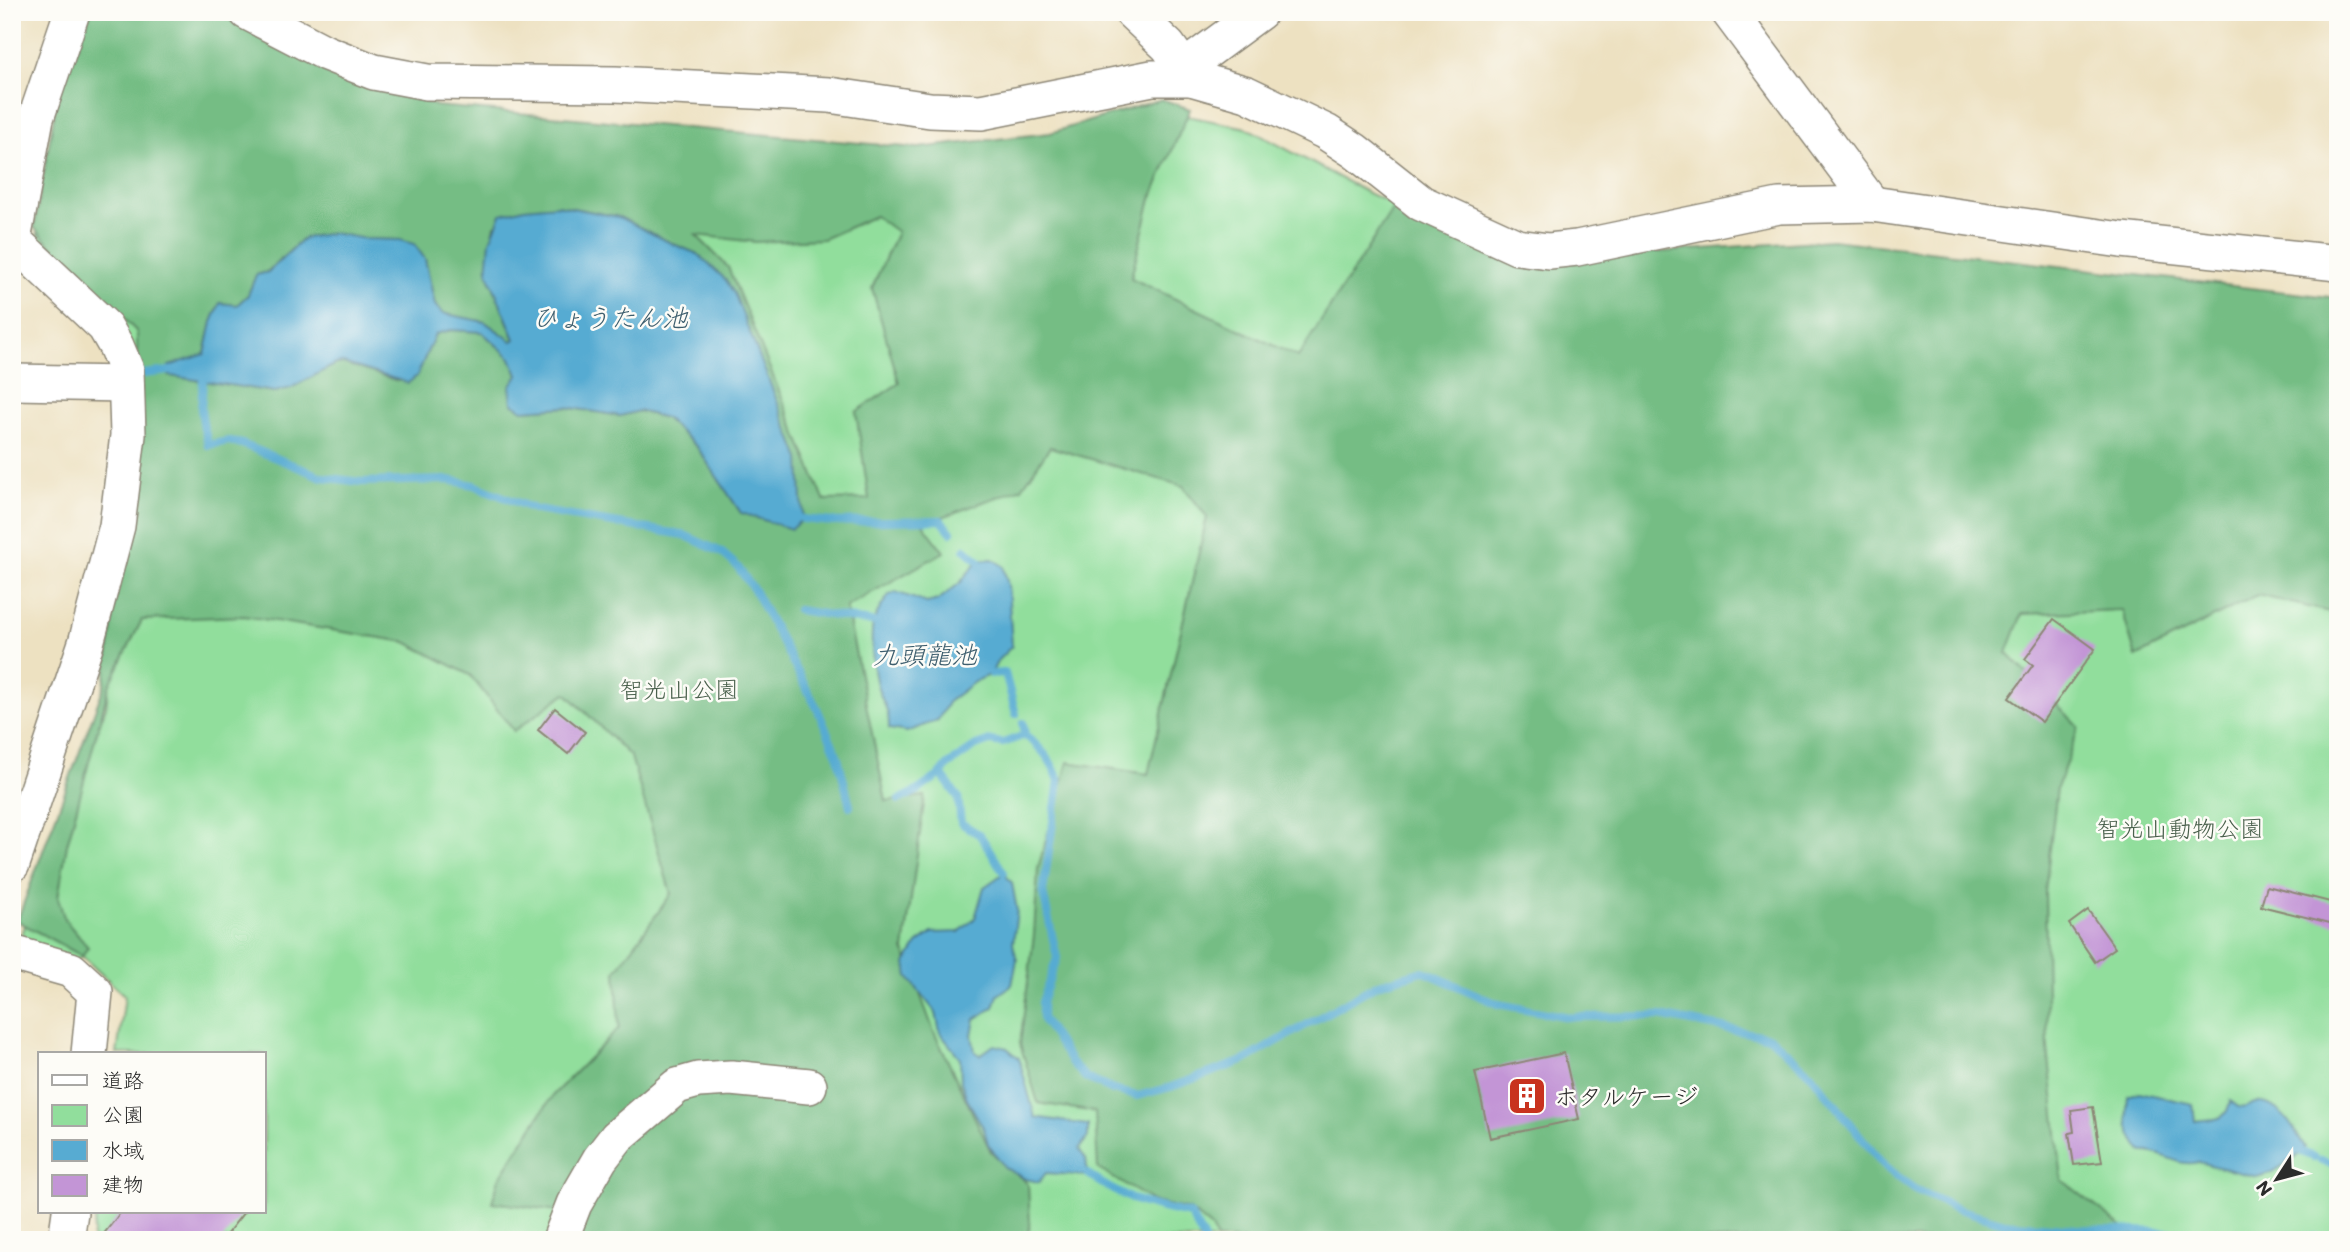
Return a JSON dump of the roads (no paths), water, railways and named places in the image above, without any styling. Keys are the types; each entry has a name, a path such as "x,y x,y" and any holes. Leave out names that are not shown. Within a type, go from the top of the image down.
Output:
{"street":[{"path":"12,864 86,643 117,526 128,435 126,377 116,346 104,327 13,240 36,118 72,12"},
{"path":"247,12 326,53 374,72 427,82 615,84 829,95 930,110 981,112 1188,73 1247,94 1326,132 1355,151 1421,203 1517,247 1549,251 1577,248 1779,206 1872,204 2121,240 2338,263"},
{"path":"1132,12 1168,46 1188,73"},
{"path":"1188,73 1260,12"},
{"path":"1729,12 1872,204"},
{"path":"12,382 126,377"},
{"path":"12,953 71,970 95,992 89,1052"},
{"path":"560,1240 574,1204 600,1159 617,1137 677,1086 698,1080 732,1078 809,1086"},
{"path":"66,1240 70,1214"}],"water":[{"name":"ひょうたん池","path":"557,205 619,217 698,254 726,280 735,295 800,459 803,519 791,529 741,513 697,447 665,418 639,411 620,416 566,407 523,410 512,403 510,386 518,375 511,358 482,332 451,330 435,334 417,376 408,383 343,363 336,364 291,388 275,392 170,376 169,366 205,354 212,322 220,303 237,305 248,295 256,275 268,272 304,238 332,233 366,239 400,240 414,244 425,259 435,305 442,313 485,322 512,341 515,339 487,271 490,241 501,214 524,208"},
{"name":"九頭龍池","path":"993,559 1003,566 1008,585 1012,646 998,660 991,674 974,682 949,701 938,720 907,732 889,729 887,711 876,682 872,656 872,630 878,612 889,595 896,592 927,603 938,600 960,583 978,560"},
{"path":"1004,873 1012,883 1017,910 1013,944 1017,960 1012,985 998,995 994,1007 975,1019 972,1035 975,1052 980,1055 994,1045 1007,1048 1019,1058 1035,1117 1088,1125 1088,1137 1079,1149 1086,1159 1088,1176 1046,1173 1039,1182 1025,1179 1005,1168 988,1144 984,1129 968,1101 961,1082 960,1058 940,1033 936,1013 908,977 906,963 917,944 932,933 959,932 975,918 984,887"},
{"path":"2139,1092 2193,1104 2195,1121 2222,1116 2226,1113 2230,1101 2241,1108 2263,1103 2285,1117 2305,1147 2300,1154 2273,1172 2257,1177 2198,1162 2183,1163 2142,1152 2133,1138 2127,1112 2128,1096"}],"waterway":[{"path":"134,375 170,371"},
{"path":"203,381 201,409 204,429"},
{"path":"205,431 208,445 229,441 242,444 322,477 361,482 449,480 474,485 536,510 684,535 721,552 737,566 754,590 817,708 838,757 850,806"},
{"path":"803,519 832,522 941,520 951,532"},
{"path":"965,549 978,560"},
{"path":"798,610 854,619"},
{"path":"857,620 873,622"},
{"path":"991,674 1005,673 1016,714"},
{"path":"1023,723 1025,735 1046,755 1059,781 1043,892 1057,958 1042,1002 1042,1018 1071,1062 1086,1078 1113,1090 1137,1096 1171,1087 1243,1061 1378,984 1423,971 1498,1004 1569,1017"},
{"path":"899,800 917,791 976,746 990,741 1003,743 1025,735"},
{"path":"941,774 958,797 961,823 980,835 1004,873"},
{"path":"1575,1017 1660,1016 1770,1037 1811,1074 1885,1167 1914,1189 1958,1209 2005,1223 2076,1229 2338,1238"},
{"path":"2302,1152 2314,1157"},
{"path":"2321,1160 2338,1167"},
{"path":"1088,1174 1112,1190 1136,1200 1190,1214 1204,1240"}],"place":[{"name":"ホタルケージ","path":"1527,1096"}],"park label":[{"name":"智光山公園","path":"679,689"},
{"name":"智光山動物公園","path":"2180,828"}]}
